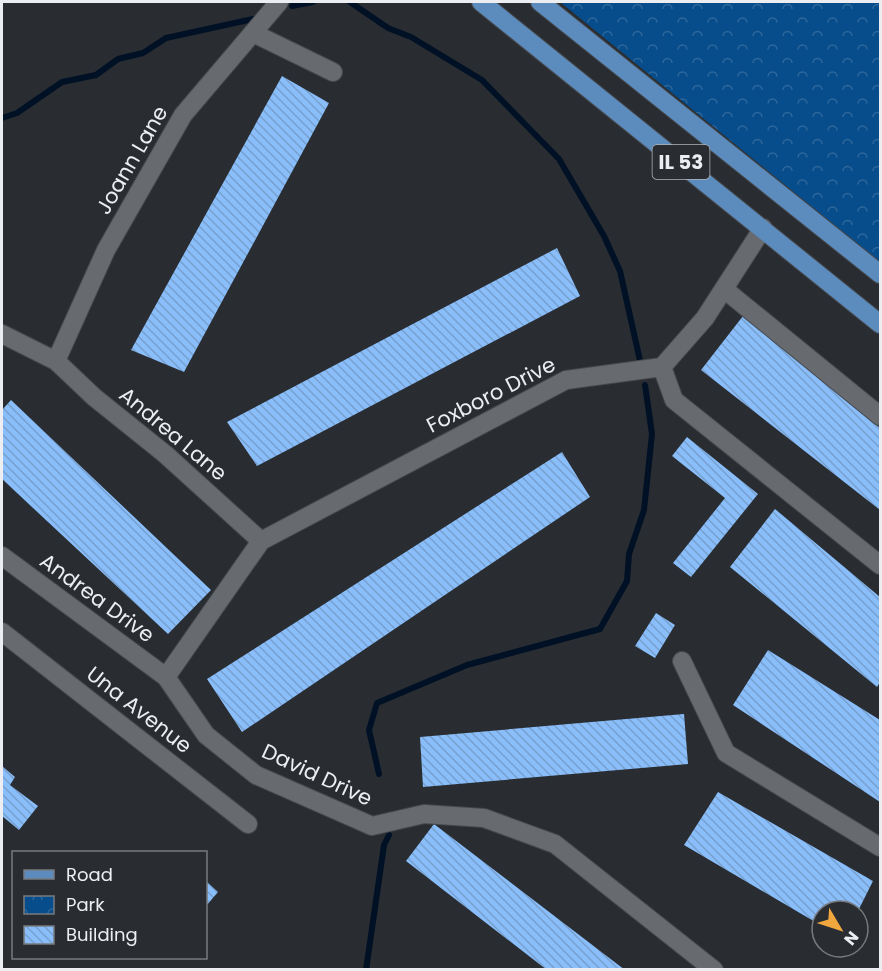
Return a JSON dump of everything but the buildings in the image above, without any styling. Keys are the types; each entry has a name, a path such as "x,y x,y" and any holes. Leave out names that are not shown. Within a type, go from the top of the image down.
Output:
{"main road":[{"name":"IL 53","path":"481,2 764,228 880,324"},
{"name":"IL 53","path":"540,2 880,274"}],"street":[{"name":"Joann Lane","path":"56,361 106,250 183,115 279,2"},
{"path":"253,33 333,72"},
{"path":"764,228 705,318 662,367 674,400 880,565"},
{"path":"724,289 880,416"},
{"path":"2,334 56,361"},
{"name":"Andrea Lane","path":"56,361 94,396 165,454 261,541"},
{"name":"Foxboro Drive","path":"261,541 566,380 662,367"},
{"path":"166,677 261,541"},
{"name":"Andrea Drive","path":"2,556 166,677"},
{"name":"Una Avenue","path":"2,632 248,824"},
{"path":"682,662 726,753 880,847"},
{"name":"David Drive","path":"166,677 206,735 256,775 372,826 423,814 484,818 555,844 714,969"}],"green space":[{"path":"560,2 880,2 880,262"}],"waterway":[{"path":"292,6 313,2"},
{"path":"350,2 388,28 411,37 482,80 559,159 604,236 620,271 641,365"},
{"path":"2,118 17,113 62,82 96,75 118,59 143,53 166,38 253,19"},
{"path":"379,774 369,730 377,703 467,665 600,629 627,581 629,554 644,510 652,434 645,385"},
{"path":"366,970 384,845 389,835"}]}
